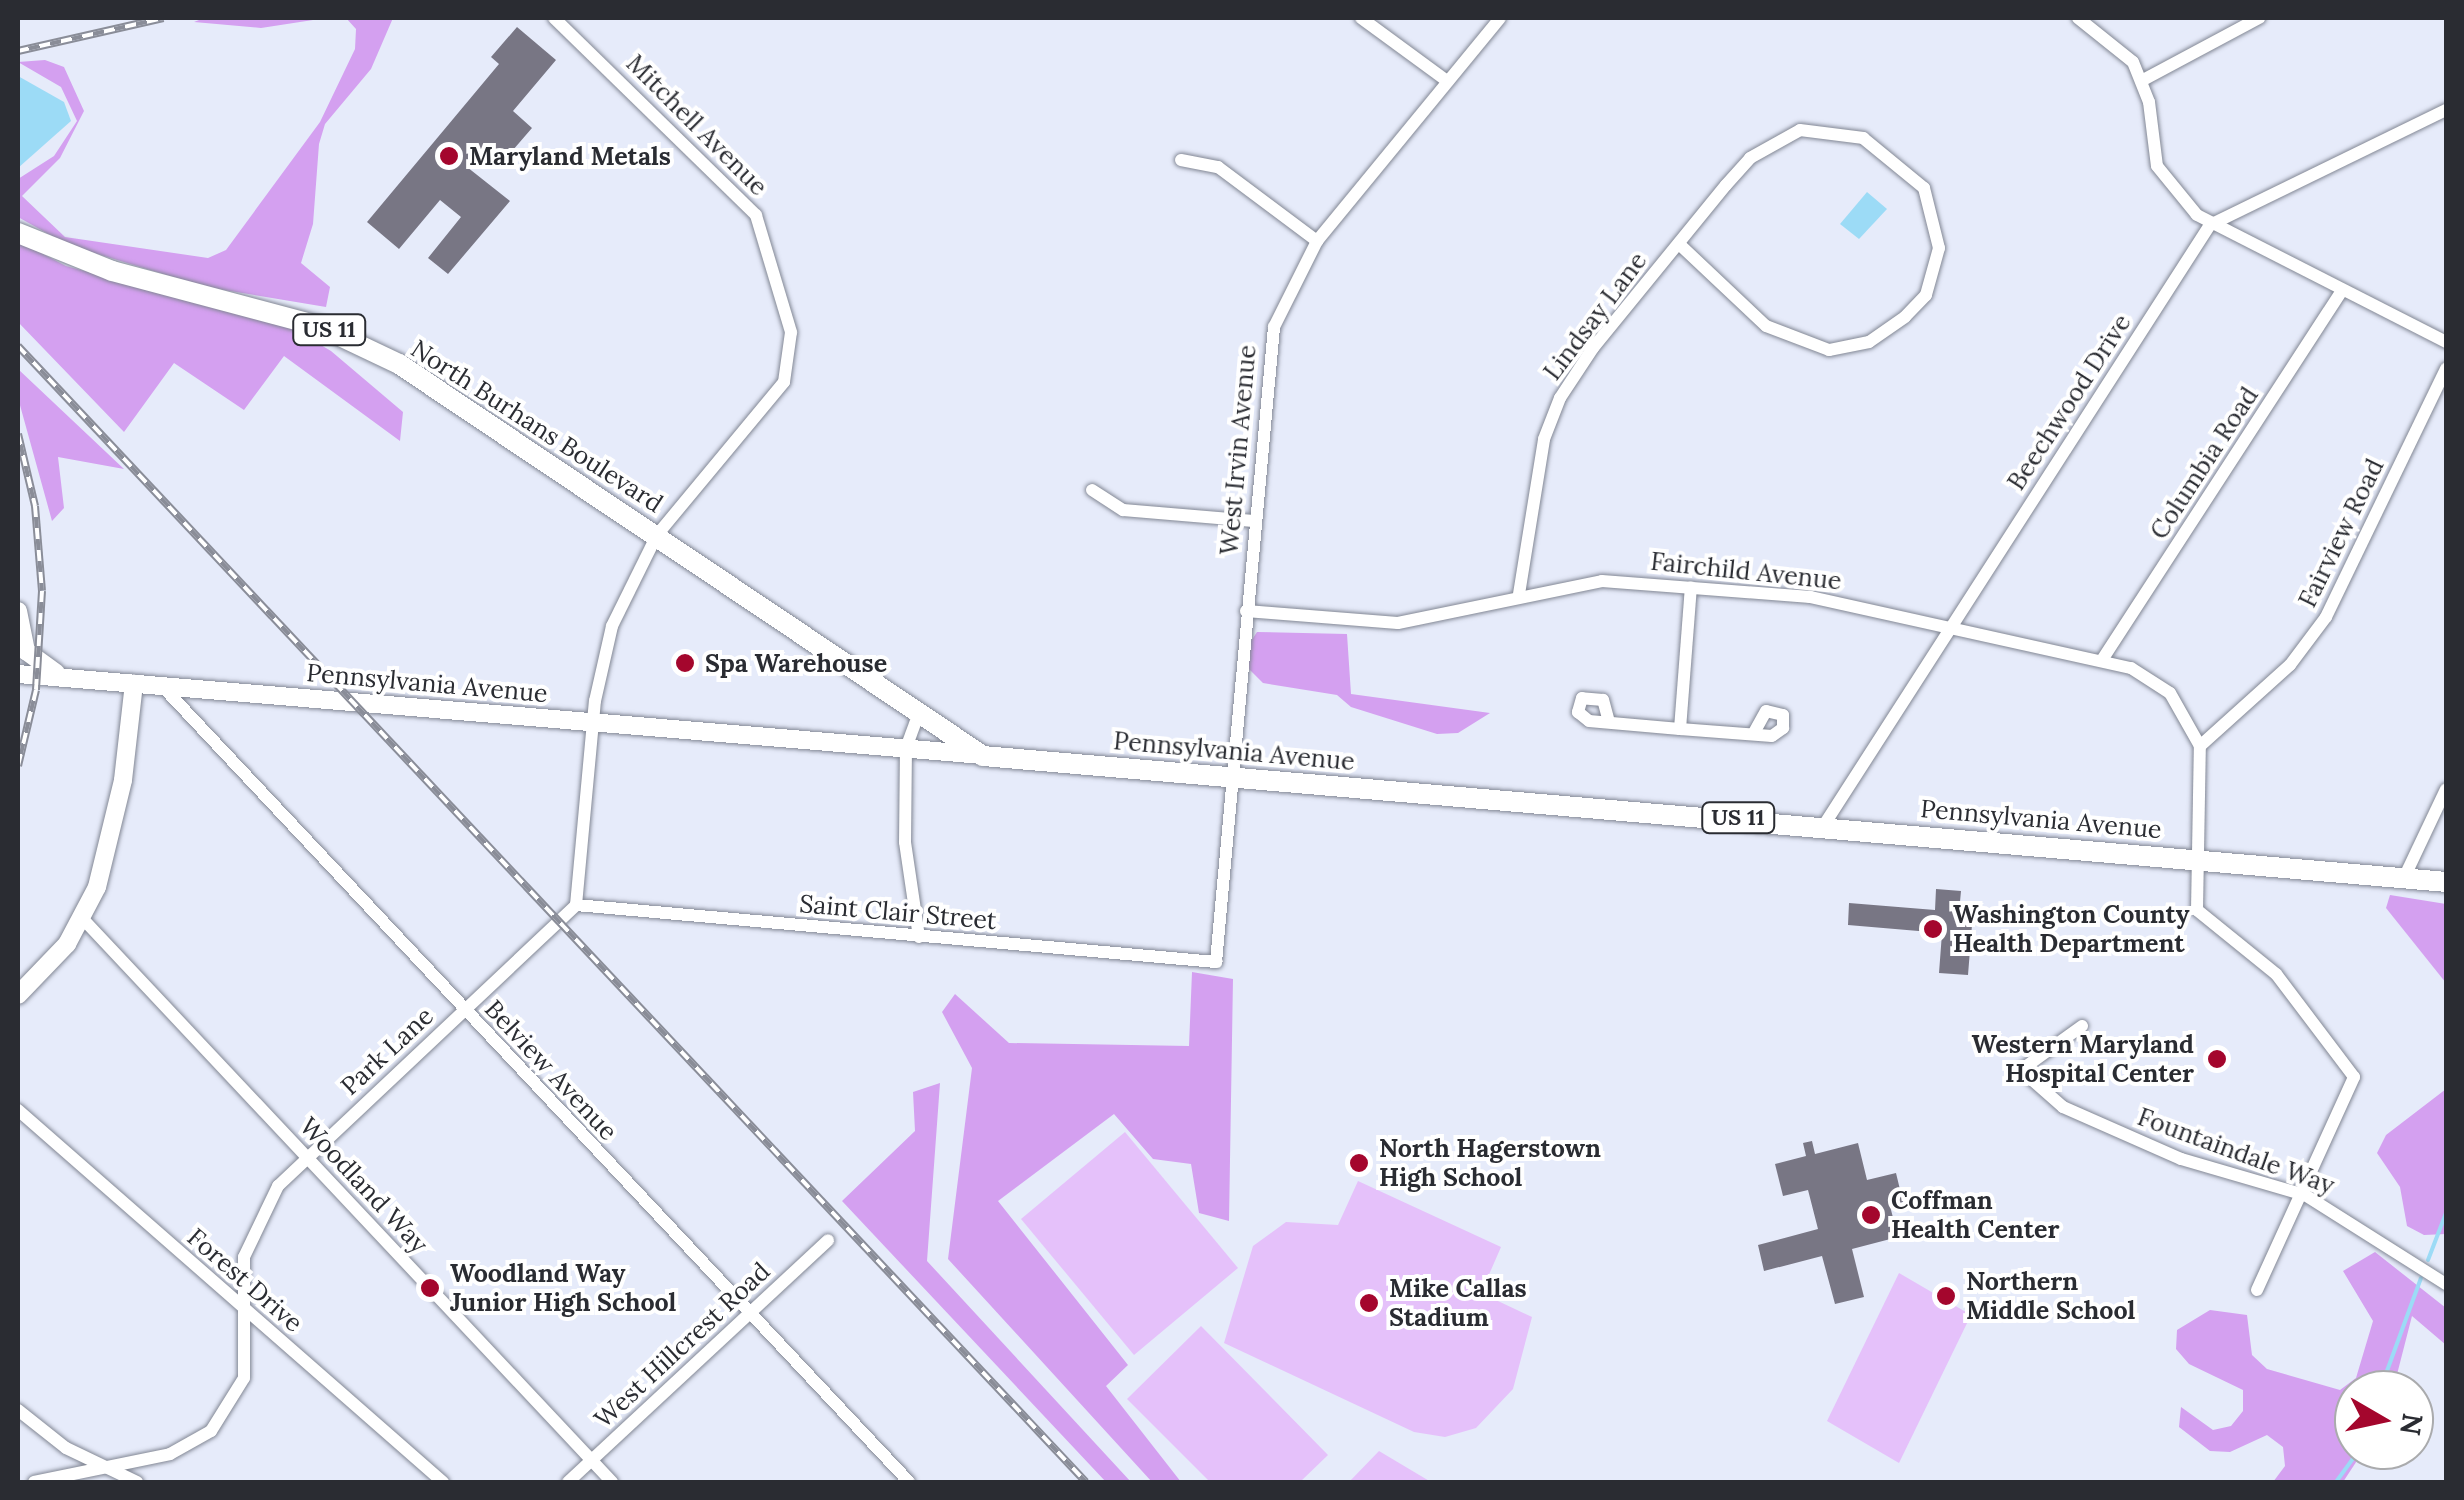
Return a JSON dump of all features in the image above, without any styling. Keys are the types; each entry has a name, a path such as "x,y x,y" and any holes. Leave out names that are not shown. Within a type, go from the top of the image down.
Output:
{"main road":[{"name":"North Burhans Boulevard","path":"18,233 112,271 356,341 656,535 983,756"},
{"path":"18,611 32,660 65,677"},
{"name":"Pennsylvania Avenue","path":"18,674 1824,825 2446,882"},
{"path":"18,995 82,919 115,822 134,684"}],"street":[{"name":"Mitchell Avenue","path":"554,18 756,215 790,332 784,382 656,535"},
{"path":"1362,18 1448,82"},
{"name":"West Irvin Avenue","path":"1216,962 1268,350 1284,301 1318,241 1500,18"},
{"path":"2078,18 2120,50 2142,80 2157,166 2210,226 2446,342"},
{"path":"2142,80 2259,18"},
{"path":"2210,226 2446,110"},
{"name":"Lindsay Lane","path":"1519,594 1544,439 1560,398 1678,244 1768,144 1827,128 1862,138 1907,170 1930,199 1940,248 1926,295 1905,317 1869,342 1829,350 1766,326 1678,244"},
{"path":"1180,160 1218,167 1318,241"},
{"name":"Beechwood Drive","path":"1824,825 2210,226"},
{"name":"Columbia Road","path":"2102,660 2342,290"},
{"name":"Fairview Road","path":"2200,746 2290,664 2326,617 2446,369"},
{"path":"1092,490 1123,510 1254,521"},
{"path":"576,906 593,722 612,626 656,535"},
{"name":"Fairchild Avenue","path":"1246,611 1398,623 1519,594 1602,581 1810,597 2102,660 2170,693 2200,746"},
{"path":"1680,729 1692,587"},
{"name":"Belview Avenue","path":"163,688 909,1482"},
{"path":"919,937 904,842 906,748 920,710"},
{"path":"1609,722 1753,734"},
{"path":"2200,746 2194,857 2197,910 2262,964 2321,1026 2354,1076 2305,1195 2256,1290"},
{"path":"2404,878 2446,790"},
{"name":"Park Lane","path":"34,1482 192,1445 226,1414 244,1378 243,1308 251,1236 278,1186 576,906"},
{"name":"Saint Clair Street","path":"576,906 1216,962"},
{"name":"Woodland Way","path":"82,919 612,1482"},
{"name":"Fountaindale Way","path":"2082,1026 2021,1070 2064,1107 2181,1159 2305,1195 2446,1284"},
{"name":"Forest Drive","path":"18,1110 443,1482"},
{"name":"West Hillcrest Road","path":"568,1482 828,1240"},
{"path":"18,1410 66,1448 137,1482"}],"shaded area":[{"path":"204,18 326,18 261,28 194,22"},
{"path":"346,18 393,18 371,69 325,124 319,144 313,224 301,263 330,287 326,307 206,287 68,245 18,217 18,179 54,156 77,121 61,87 18,62 45,60 64,67 84,111 60,158 22,196 65,237 208,258 226,250 320,122 355,49 356,29"},
{"path":"18,241 66,266 287,325 331,351 403,412 400,441 284,356 244,410 174,363 124,432 18,322"},
{"path":"18,369 124,469 58,457 64,508 52,521 18,398"},
{"path":"1257,632 1347,634 1351,694 1490,713 1458,733 1437,734 1351,707 1337,695 1263,683 1249,669 1246,649"},
{"path":"2390,895 2446,904 2446,983 2386,908"},
{"path":"1192,972 1233,979 1229,1221 1199,1213 1191,1164 1153,1159 1114,1114 998,1201 1128,1365 1106,1386 1181,1482 1152,1482 948,1259 972,1068 942,1012 955,994 1009,1043 1189,1046"},
{"path":"940,1083 927,1261 1131,1482 1106,1482 842,1201 915,1131 913,1092"},
{"path":"2446,1089 2446,1234 2424,1235 2407,1226 2400,1187 2377,1153 2386,1135"},
{"path":"1125,1132 1238,1268 1134,1355 1021,1219"},
{"name":"Mike Callas Stadium","path":"1358,1181 1501,1247 1481,1293 1532,1317 1513,1389 1476,1428 1445,1437 1414,1432 1224,1343 1253,1246 1286,1222 1338,1225"},
{"path":"2375,1252 2446,1308 2446,1345 2412,1316 2398,1370 2358,1370 2373,1321 2343,1271"},
{"path":"1899,1273 1971,1315 1899,1463 1827,1421"},
{"path":"2210,1310 2247,1315 2252,1355 2267,1369 2334,1388 2334,1470 2351,1470 2343,1482 2273,1482 2285,1466 2283,1447 2267,1435 2230,1452 2210,1451 2179,1427 2181,1407 2213,1430 2231,1426 2243,1411 2243,1390 2189,1364 2176,1349 2177,1330"},
{"path":"1201,1326 1328,1455 1300,1482 1210,1482 1127,1399"},
{"path":"1379,1451 1431,1482 1349,1482"}],"water":[{"path":"18,76 64,102 71,121 18,168"},
{"path":"1867,192 1887,209 1859,239 1840,224"}],"building":[{"name":"Maryland Metals","path":"517,27 556,60 513,111 532,128 501,164 482,148 467,167 510,201 448,274 428,258 461,217 440,200 399,249 367,222 499,64 491,57"},
{"name":"Washington County Health Department","path":"1936,889 1961,891 1958,923 1972,925 1968,975 1939,973 1942,933 1848,925 1849,903 1935,910"},
{"name":"Coffman Health Center","path":"1812,1141 1815,1154 1858,1143 1867,1180 1896,1173 1903,1202 1890,1206 1898,1237 1852,1249 1864,1297 1835,1304 1822,1256 1764,1271 1758,1245 1818,1229 1808,1190 1783,1196 1775,1164 1806,1156 1803,1143"}],"waterway":[{"path":"2428,1260 2446,1213"},
{"path":"2387,1370 2421,1278"},
{"path":"2336,1482 2345,1470"}],"railway":[{"path":"18,51 163,18"},
{"path":"18,346 1086,1482"},
{"path":"18,434 35,506 42,591 36,690 18,766"}],"place":[{"name":"Maryland Metals","path":"449,156"},
{"name":"Spa Warehouse","path":"685,663"},
{"name":"Washington County Health Department","path":"1933,929"},
{"name":"Western Maryland Hospital Center","path":"2217,1059"},
{"name":"North Hagerstown High School","path":"1359,1163"},
{"name":"Coffman Health Center","path":"1871,1215"},
{"name":"Woodland Way Junior High School","path":"430,1288"},
{"name":"Northern Middle School","path":"1946,1296"},
{"name":"Mike Callas Stadium","path":"1369,1303"}]}
